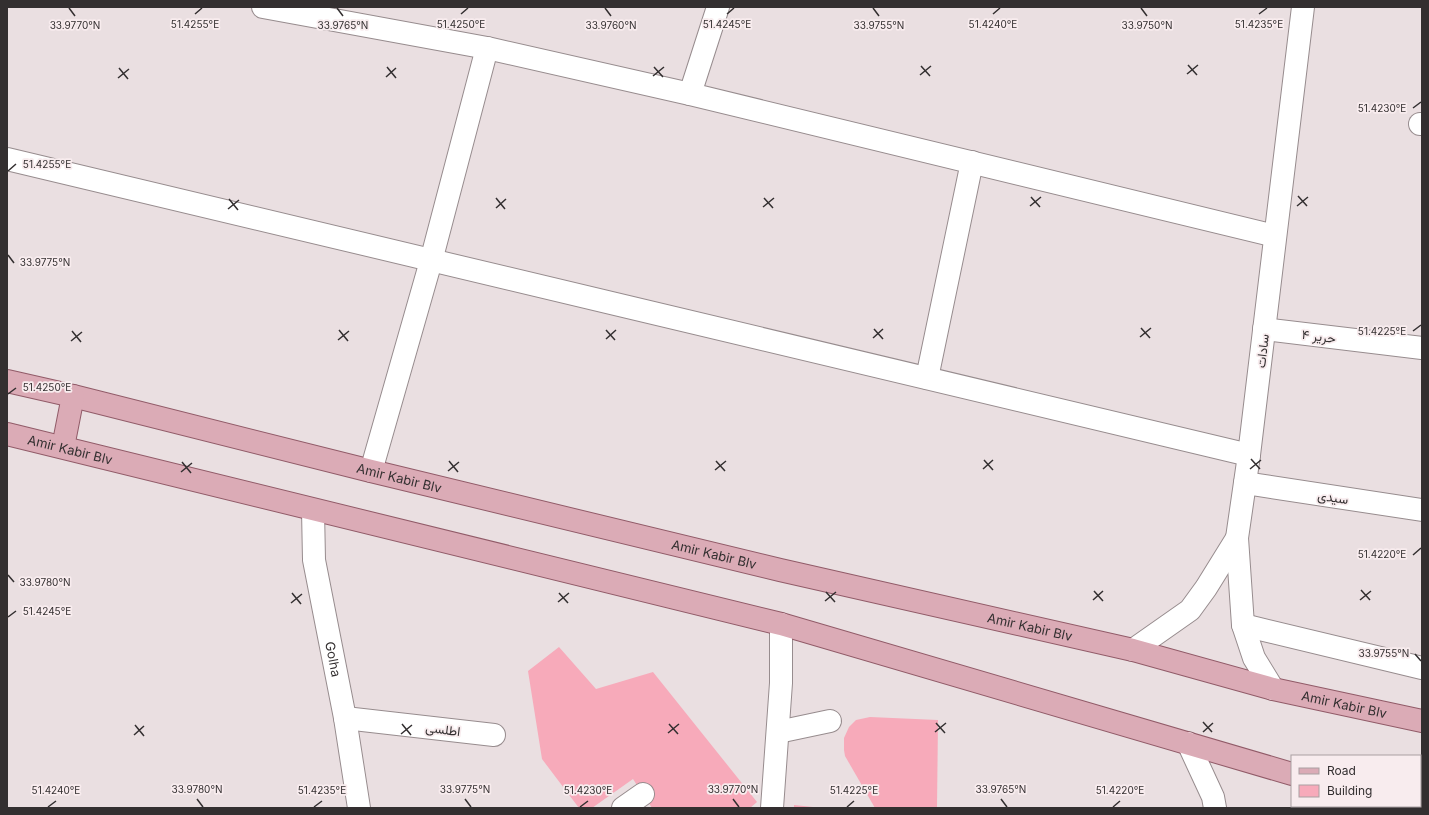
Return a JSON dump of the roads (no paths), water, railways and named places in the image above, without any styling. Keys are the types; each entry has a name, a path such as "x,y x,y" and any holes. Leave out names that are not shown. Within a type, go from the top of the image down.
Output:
{"main road":[{"name":"Amir Kabir Blv","path":"7,380 371,471 780,570 1133,650 1273,689 1422,721"},
{"path":"63,448 73,396"},
{"name":"Amir Kabir Blv","path":"7,434 781,624 1291,774"},
{"path":"1401,716 1422,715"}],"street":[{"path":"263,7 486,48 690,94 1275,236"},
{"path":"690,94 718,7"},
{"name":"سادات","path":"1273,689 1254,658 1243,625 1237,538 1249,455 1303,7"},
{"path":"371,471 431,261 486,48"},
{"path":"7,159 1249,455"},
{"path":"927,378 972,162"},
{"name":"حریر ۴","path":"1264,329 1422,348"},
{"name":"سیدی","path":"1245,484 1422,510"},
{"name":"Golha","path":"313,510 314,560 345,718 359,808"},
{"path":"1133,650 1190,610 1206,588 1237,538"},
{"path":"772,808 782,682 781,624"},
{"path":"1243,625 1422,668"},
{"name":"اطلسی","path":"345,718 494,735"},
{"path":"778,732 830,721"},
{"path":"1188,743 1213,797 1215,808"},
{"path":"623,808 643,794"}]}
